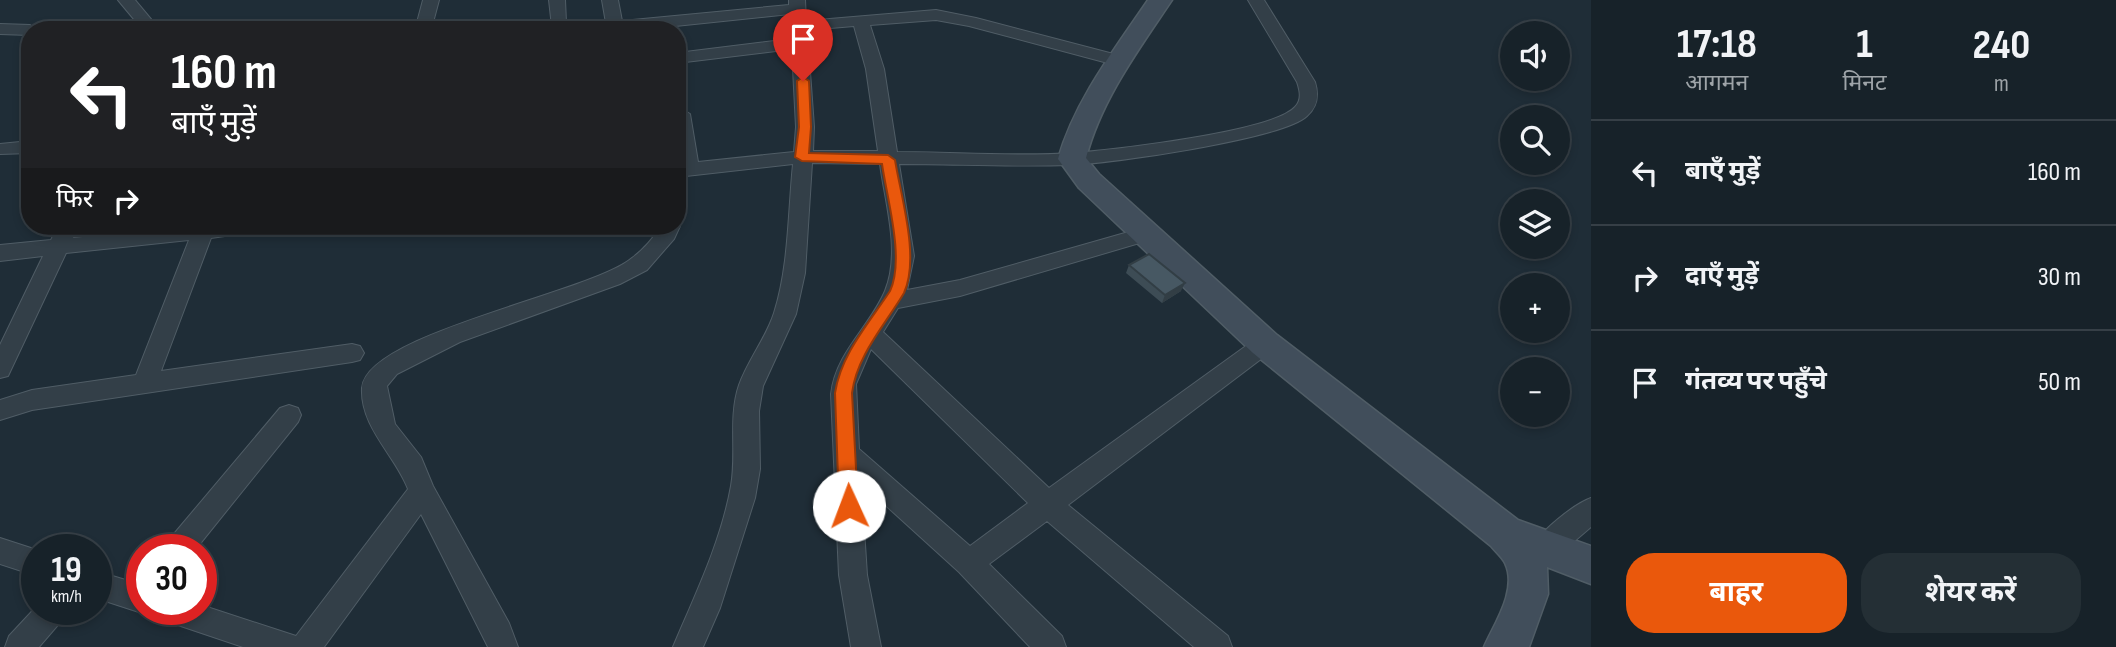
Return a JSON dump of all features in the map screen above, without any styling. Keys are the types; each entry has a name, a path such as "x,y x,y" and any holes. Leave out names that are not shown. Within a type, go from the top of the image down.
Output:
{"street":[{"path":"127,0 144,21"},
{"path":"425,21 431,0"},
{"path":"556,0 558,21"},
{"path":"610,0 614,21"},
{"path":"1160,0 1119,61 1075,143 1072,159 1089,181 1265,344 1505,533 1525,558 1530,579 1527,602 1510,646"},
{"path":"686,171 802,157 888,160 1072,159 1217,139 1275,125 1298,114 1307,105 1309,92 1306,82 1256,0"},
{"path":"686,24 860,20 935,8 970,21 1119,61"},
{"path":"686,55 798,20"},
{"path":"688,647 706,608 742,498 747,469 747,411 751,386 760,363 775,339 794,273 805,127 798,20"},
{"path":"860,20 875,69 903,256 901,282 852,361 845,377 843,393 850,557 869,640"},
{"path":"0,29 21,30"},
{"path":"4,149 21,148"},
{"path":"891,300 960,288 1146,234"},
{"path":"0,369 64,235"},
{"path":"0,253 174,235"},
{"path":"145,383 202,235"},
{"path":"503,647 499,632 422,491 412,465 384,428 374,391 381,374 452,335 612,278 639,265 666,235"},
{"path":"870,333 1047,504 1217,647"},
{"path":"968,563 1265,344"},
{"path":"0,410 32,400 352,354"},
{"path":"191,534 289,415"},
{"path":"847,454 968,563 1051,647"},
{"path":"306,647 422,491"},
{"path":"1546,548 1591,510"},
{"path":"1505,533 1591,565"},
{"path":"0,551 21,558"},
{"path":"20,647 39,625"},
{"path":"206,625 240,640 288,647"}],"building":[{"path":"1149,254 1185,283 1165,295 1129,265"}],"route":[{"path":"803,81 805,127 802,157 888,160 903,256 901,282 896,293 852,361 845,377 843,393 849,506"}]}
